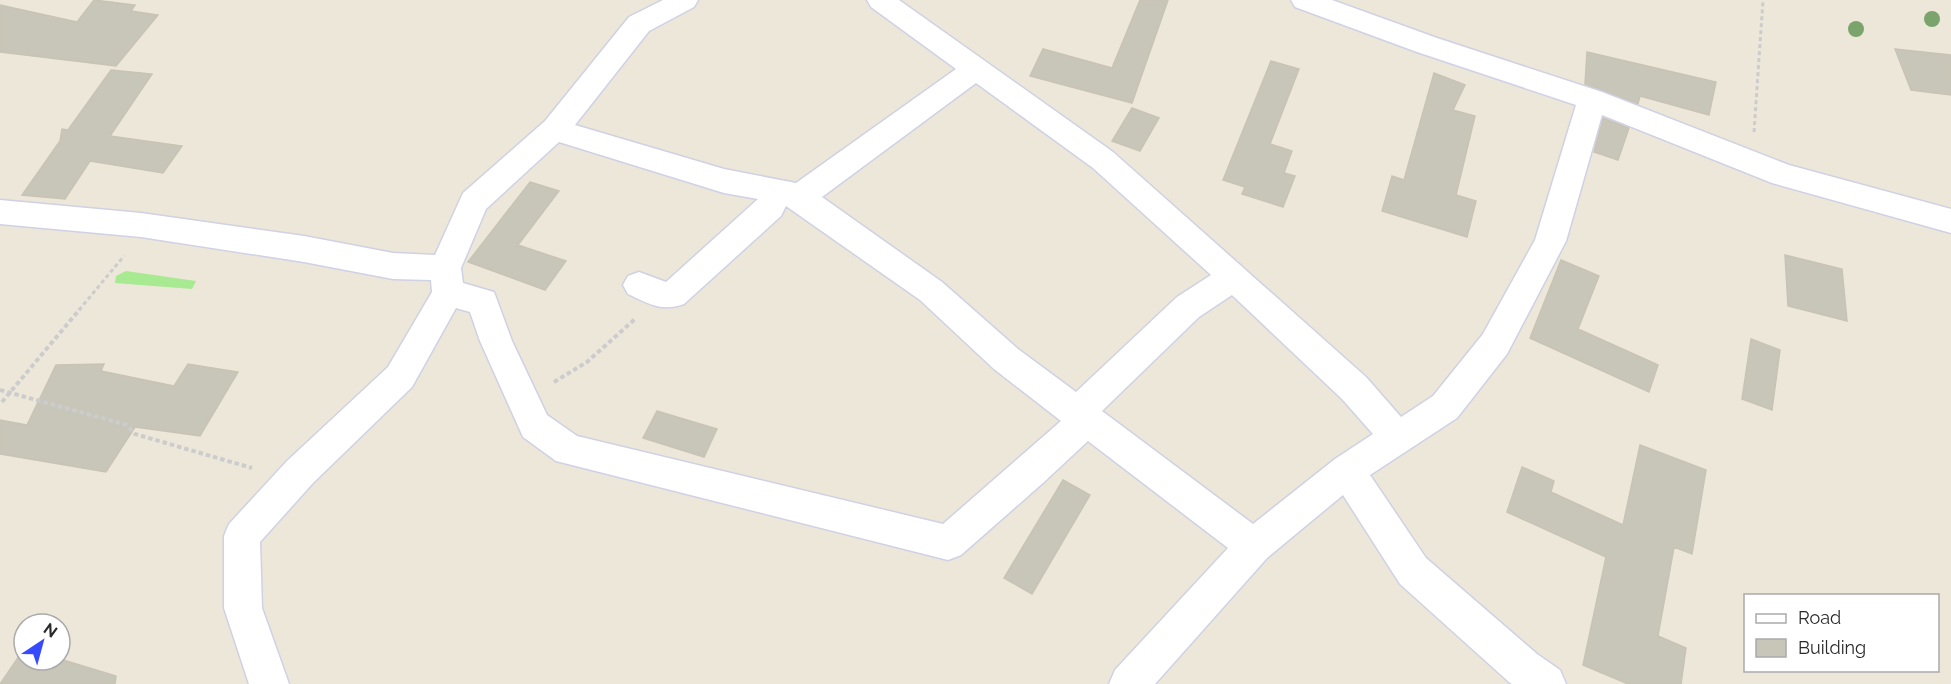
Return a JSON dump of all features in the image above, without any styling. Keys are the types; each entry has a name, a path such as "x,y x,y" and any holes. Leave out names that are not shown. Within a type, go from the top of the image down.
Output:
{"street":[{"path":"269,684 243,608 242,536 300,472 400,377 447,280 474,202 555,129 639,24 685,0"},
{"path":"880,0 1103,160 1354,388 1397,437"},
{"path":"1304,0 1376,12 1427,45 1592,99 1783,176 1951,221"},
{"path":"650,290 673,295 770,207 975,69"},
{"path":"1129,684 1254,546 1347,470 1445,407 1495,344 1550,241 1592,99"},
{"path":"555,129 583,140 723,181 788,195 812,206 931,291 1006,359 1254,546"},
{"path":"0,212 150,226 304,249 393,266 447,280 483,302 496,341 535,426 568,450 948,543 1032,471 1188,307 1234,277"},
{"path":"1347,470 1413,571 1523,668 1546,684"}],"path":[{"path":"1752,163 1763,0"},
{"path":"2,402 150,226"},
{"path":"519,391 546,386 588,362 650,290"},
{"path":"0,390 127,425 135,434 245,468 300,472"}],"green space":[{"path":"126,271 196,281 192,289 115,283 116,276"}],"building":[{"path":"94,0 135,5 131,11 158,15 116,66 0,52 0,5 77,22"},
{"path":"1140,0 1168,0 1132,103 1030,76 1043,49 1112,68"},
{"path":"1895,49 1951,55 1951,95 1911,90"},
{"path":"1587,52 1716,82 1709,115 1640,96 1638,104 1585,84"},
{"path":"1271,61 1299,69 1270,144 1292,151 1284,173 1295,176 1283,207 1242,194 1245,187 1223,180"},
{"path":"111,70 152,74 110,136 182,146 163,173 90,161 65,199 22,195 60,141 62,129 68,130"},
{"path":"1434,73 1465,85 1453,110 1475,116 1456,195 1476,201 1467,237 1382,211 1392,176 1404,180"},
{"path":"1132,108 1159,118 1140,151 1112,141"},
{"path":"1603,118 1629,128 1618,160 1594,152"},
{"path":"530,182 559,191 518,245 566,261 545,290 468,262"},
{"path":"1785,255 1842,269 1847,321 1788,306"},
{"path":"1561,260 1599,276 1578,329 1658,365 1649,392 1530,338"},
{"path":"1751,339 1780,350 1772,410 1742,399"},
{"path":"104,364 101,371 174,386 188,364 238,372 200,436 135,427 106,472 0,454 0,420 27,425 56,365"},
{"path":"657,411 717,429 704,457 643,438"},
{"path":"1640,445 1706,470 1692,554 1674,547 1658,636 1686,648 1681,684 1628,684 1583,665 1606,557 1507,512 1522,467 1554,481 1551,492 1623,525"},
{"path":"1063,480 1090,495 1032,594 1004,578"},
{"path":"72,663 116,676 115,684 0,684 12,666 12,672 72,672"}]}
